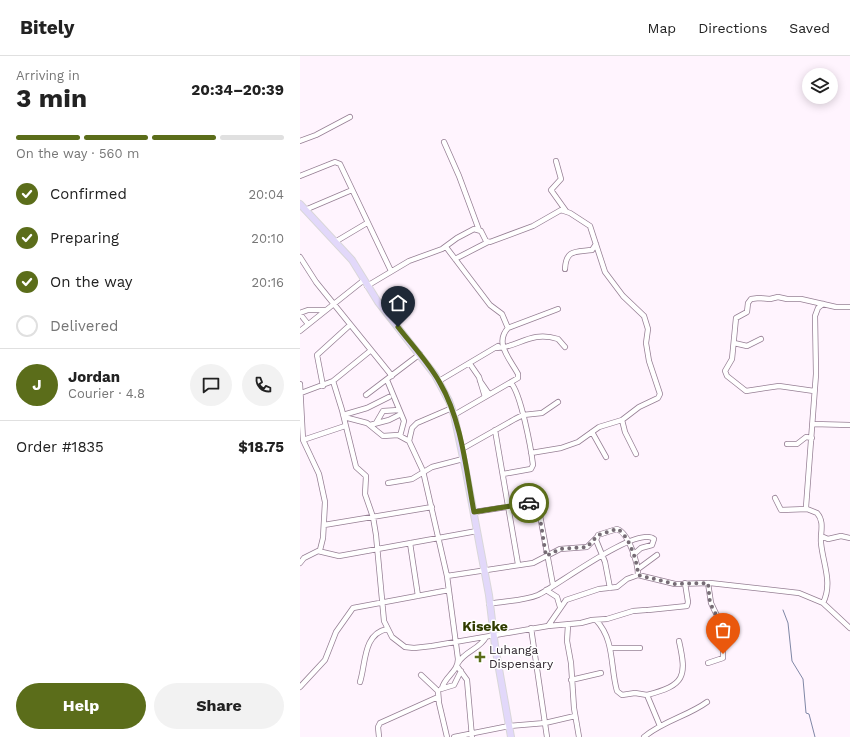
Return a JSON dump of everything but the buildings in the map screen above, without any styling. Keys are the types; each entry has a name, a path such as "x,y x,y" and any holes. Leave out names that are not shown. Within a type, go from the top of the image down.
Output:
{"main road":[{"path":"300,204 352,260 365,283 439,381 452,408 462,449 474,512 489,604 490,636 511,737"}],"street":[{"path":"300,141 316,135 350,116"},
{"path":"444,142 459,176 479,230 488,242"},
{"path":"530,453 570,445 585,438 599,427 622,420 639,407 658,398 660,392 648,356 646,322 641,312 623,296 605,272 590,226 566,211 551,190 561,179 556,161"},
{"path":"300,176 326,165 338,162 347,177 367,223 391,271"},
{"path":"306,210 352,190"},
{"path":"455,259 488,242 532,226 557,211 566,211"},
{"path":"335,242 367,223"},
{"path":"300,331 325,310 365,283 409,261 446,247 457,238 472,230 479,230"},
{"path":"565,269 570,254 578,251 592,250 596,244"},
{"path":"446,247 490,305 502,314 508,328"},
{"path":"301,261 370,351 392,376"},
{"path":"814,391 779,386 745,391 725,373 732,358 735,320 737,317 748,311 748,303 751,299 758,298 770,299 778,297 787,299 804,299 823,304 850,308"},
{"path":"807,509 817,359 815,316 818,308 823,304"},
{"path":"454,415 518,378 518,374 503,345 503,334 508,328 558,309"},
{"path":"308,324 300,313 308,310 325,310"},
{"path":"323,386 317,355 350,325"},
{"path":"439,381 503,345 535,337 558,339 565,347"},
{"path":"734,343 748,346 761,339"},
{"path":"301,393 323,386 332,381 370,351"},
{"path":"366,395 420,354"},
{"path":"470,364 487,396"},
{"path":"387,380 404,423 400,436"},
{"path":"332,381 344,416 356,468 366,476 365,494 373,517 384,621 387,629 399,644 405,647 414,648 531,628 568,625 607,619 633,611 687,606 688,602 685,583"},
{"path":"503,474 531,469 533,465 523,415 516,390 511,383"},
{"path":"300,384 303,440 319,474 325,502 324,526 320,550"},
{"path":"344,416 367,408 389,397"},
{"path":"462,449 523,415 542,413 558,402"},
{"path":"452,408 417,423 412,428 409,440 423,471 439,538 447,576 458,665 467,680 472,735"},
{"path":"376,423 383,411 400,412"},
{"path":"370,425 389,420 400,412"},
{"path":"344,416 370,425 383,436 400,436 409,440"},
{"path":"622,420 625,432 636,454"},
{"path":"813,424 850,425"},
{"path":"303,440 346,426"},
{"path":"495,430 518,564"},
{"path":"592,432 606,457"},
{"path":"787,444 797,444 806,437 812,438"},
{"path":"388,483 416,478 423,471 432,467 463,459"},
{"path":"775,498 778,508 781,510 807,509 819,515 822,524 821,536 828,588 823,603"},
{"path":"474,512 532,503 538,505 546,556 553,585"},
{"path":"324,526 432,507"},
{"path":"447,576 538,562 560,549 587,547 598,535 617,529 622,533 628,542 634,555 638,575"},
{"path":"300,562 320,550 339,556 477,531"},
{"path":"489,604 533,597 628,542 649,536 654,539 652,545 642,548 634,555"},
{"path":"821,536 828,539 841,536 850,538"},
{"path":"596,538 610,588"},
{"path":"410,543 418,596"},
{"path":"638,569 657,555"},
{"path":"548,626 566,600 574,596 617,587 627,579 638,575 675,584 708,583 799,592 823,603 850,628"},
{"path":"708,583 710,603 721,624 724,648 721,659 708,663"},
{"path":"300,687 325,660 336,632 343,624 351,609 358,606 382,603 449,590"},
{"path":"546,590 557,597 560,607"},
{"path":"596,620 604,629 611,648 615,684 619,694 635,693 647,695 674,686 679,682 682,668 678,641"},
{"path":"568,625 567,641 575,716 579,737"},
{"path":"531,628 548,737"},
{"path":"360,682 367,646 376,634 387,629"},
{"path":"447,737 438,697 440,689 444,680 458,665 463,656 480,645 490,636"},
{"path":"611,648 640,648"},
{"path":"440,689 454,685 461,671"},
{"path":"571,680 601,673"},
{"path":"421,675 440,689"},
{"path":"647,695 660,726"},
{"path":"379,737 378,727 380,723 438,697"},
{"path":"644,737 660,726 697,709 707,702"},
{"path":"454,737 472,735 509,726 545,723 575,716"}],"waterway":[{"path":"783,610 788,623 792,661 803,679 806,713 809,714 815,737"}],"way so far":[{"path":"529,503 536,503 538,505 544,535 546,556 560,549 574,547 585,548 590,545 596,536 617,529 620,530 628,542 634,555 638,575 647,578 664,580 675,584 692,582 708,583 710,603 721,624 723,654"}],"place":[{"name":"Luhanga Dispensary","path":"480,657"}],"district":[{"name":"Kiseke","path":"485,626"}],"route":[{"path":"398,327 435,374 449,401 462,449 474,512 529,503"}]}
